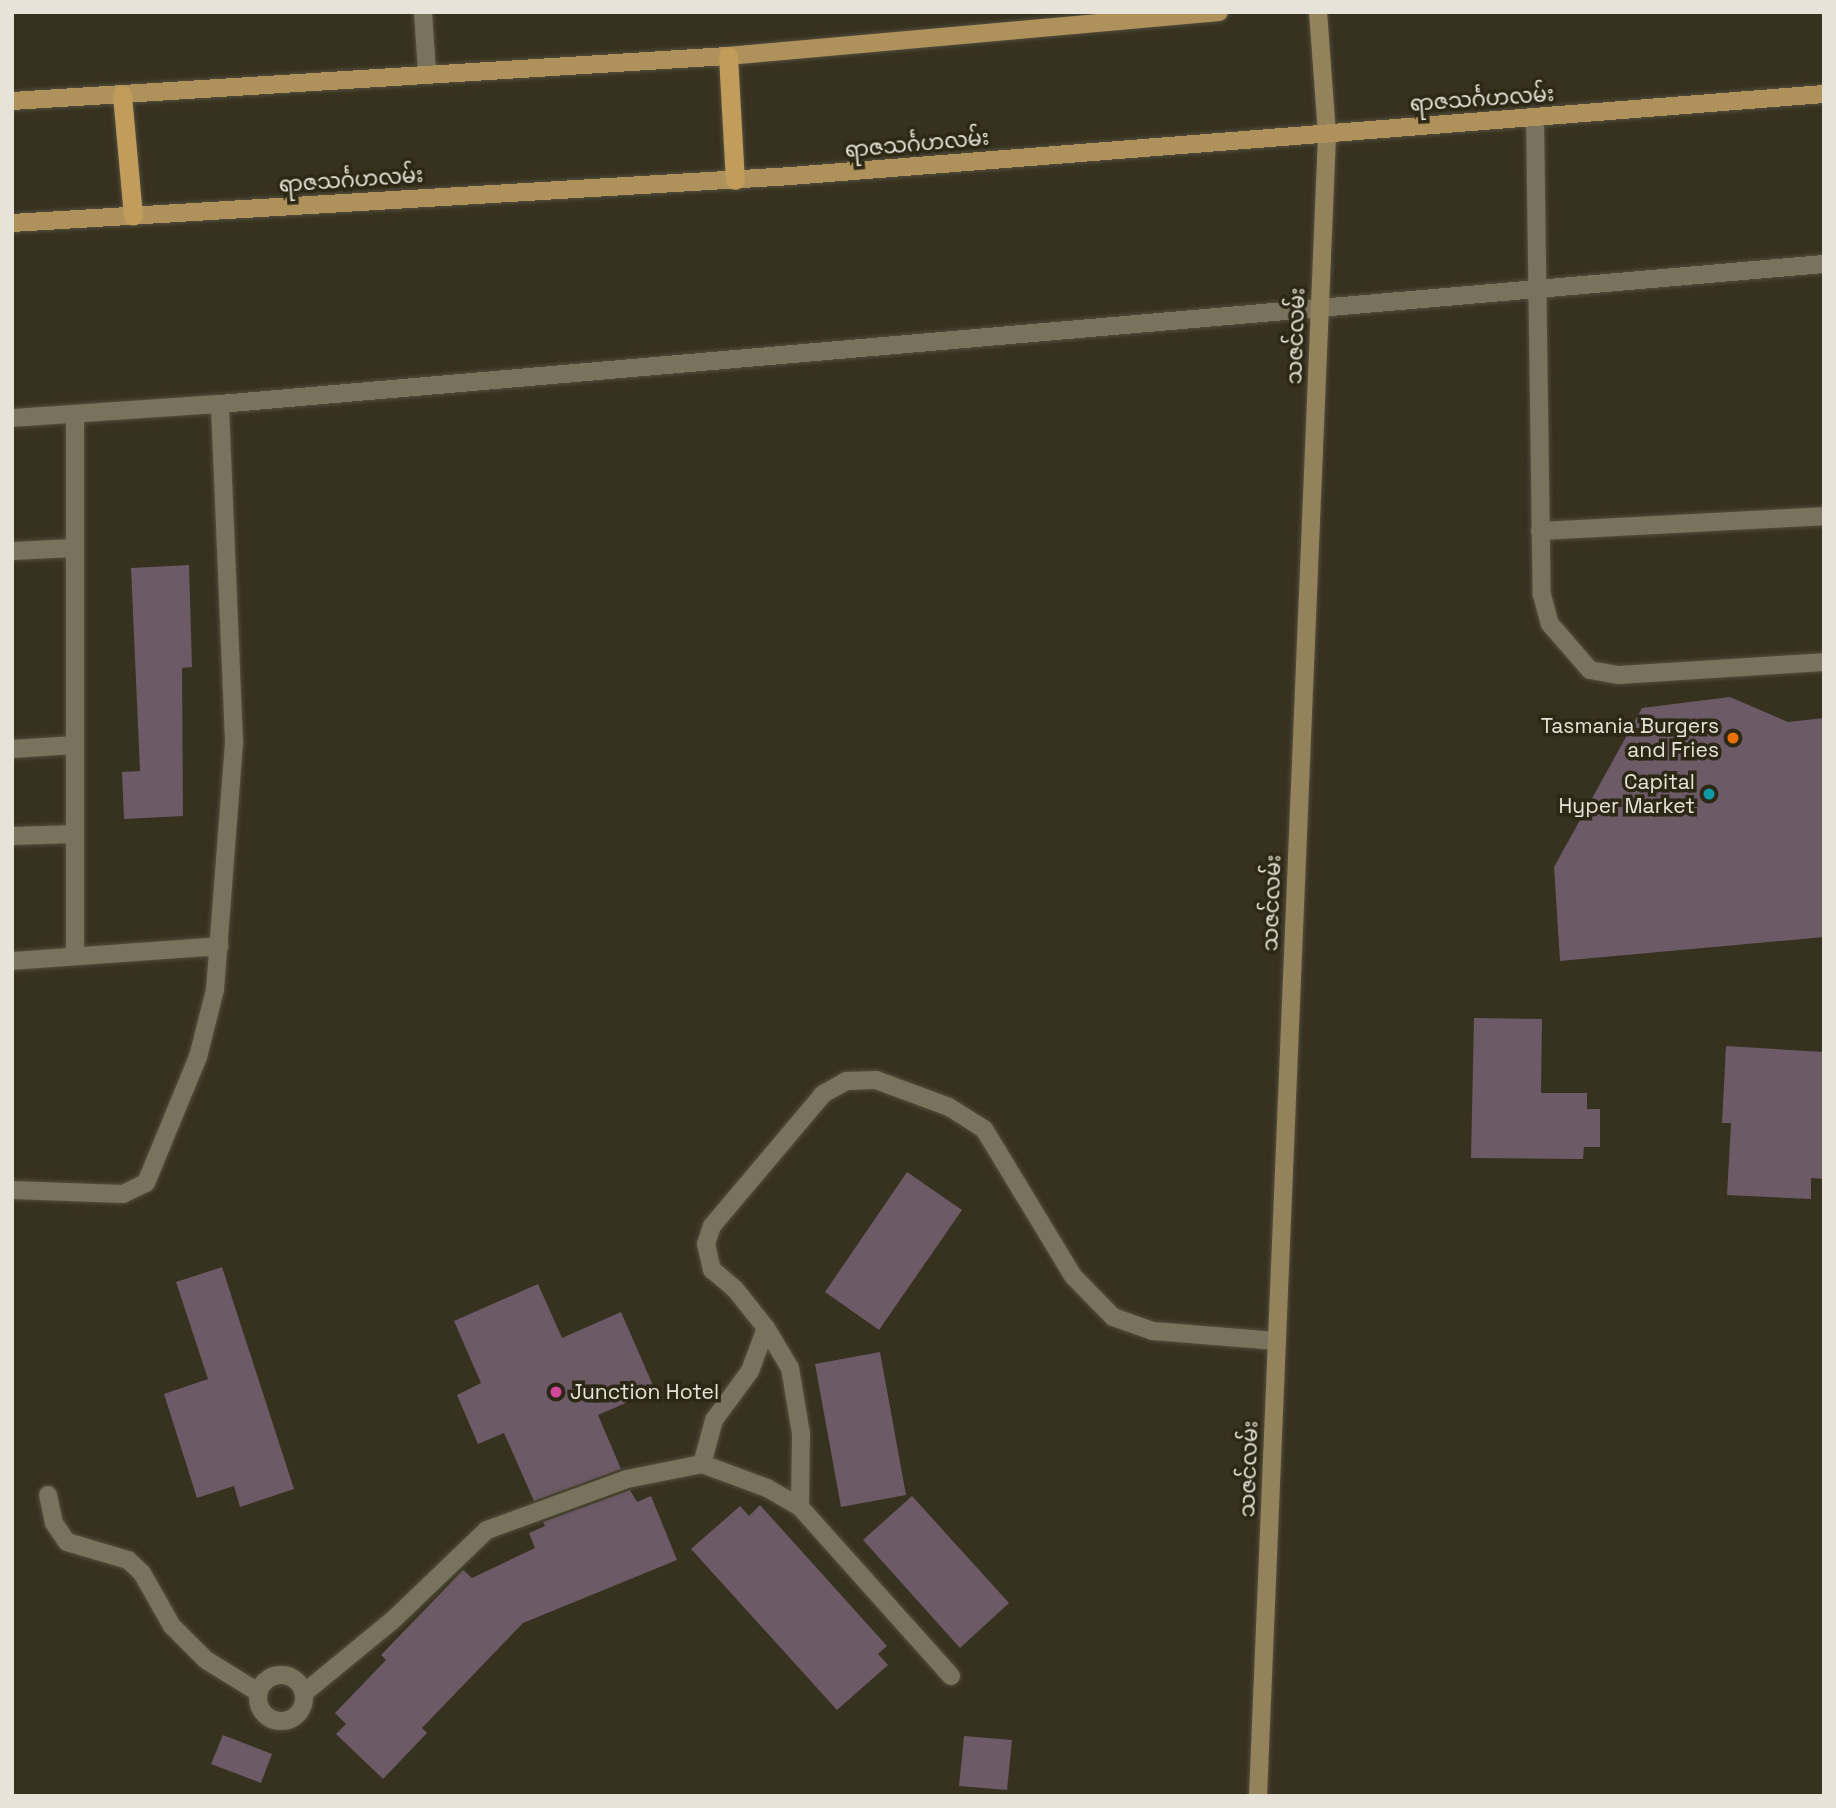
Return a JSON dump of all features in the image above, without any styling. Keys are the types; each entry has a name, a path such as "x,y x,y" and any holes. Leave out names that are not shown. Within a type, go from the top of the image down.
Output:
{"highway":[{"path":"728,55 735,180"},
{"path":"122,95 133,216"}],"main road":[{"path":"12,101 728,55 1219,12"},
{"name":"သဇင်လမ်း","path":"1258,1796 1327,134 1318,12"},
{"name":"ရာဇသင်္ဂဟလမ်း","path":"12,223 735,180 1824,94"}],"street":[{"path":"423,12 426,73"},
{"path":"1535,118 1542,596 1550,624 1590,670 1662,676 1824,662"},
{"path":"12,418 220,404 1320,305 1824,264"},
{"path":"12,1190 123,1194 146,1184 198,1057 219,946 234,741 220,404"},
{"path":"75,415 75,952"},
{"path":"1541,531 1824,516"},
{"path":"12,551 75,548"},
{"path":"12,749 75,746"},
{"path":"12,836 75,834"},
{"path":"12,961 75,952 219,946"},
{"path":"800,1507 801,1434 790,1368 766,1328 736,1289 712,1270 706,1244 712,1226 823,1094 846,1081 876,1080 949,1107 984,1129 1073,1276 1113,1317 1153,1331 1277,1340"},
{"path":"702,1465 714,1420 750,1371 766,1328"},
{"path":"48,1495 54,1523 67,1542 128,1560 142,1573 172,1626 206,1660 258,1692 262,1712 281,1722 299,1713 304,1693 372,1638 487,1530 627,1479 702,1465 767,1488 800,1507 951,1676"},
{"path":"258,1692 271,1677 282,1675 304,1693"}],"building":[{"path":"189,565 192,667 182,668 183,816 124,819 122,772 140,771 131,568"},
{"name":"Capital Hyper Market","path":"1730,697 1788,722 1824,718 1824,937 1560,961 1554,867 1642,708"},
{"path":"1474,1018 1542,1019 1541,1093 1587,1093 1587,1109 1600,1109 1600,1147 1584,1147 1583,1159 1471,1158"},
{"path":"1726,1046 1824,1052 1824,1179 1811,1178 1811,1199 1727,1195 1731,1123 1722,1123"},
{"path":"907,1172 962,1210 879,1330 825,1292"},
{"path":"222,1267 294,1489 240,1507 234,1486 197,1498 164,1394 208,1379 176,1282"},
{"name":"Junction Hotel","path":"538,1284 562,1338 621,1312 655,1390 598,1415 621,1469 534,1501 504,1433 478,1444 457,1395 481,1383 454,1321"},
{"path":"880,1352 906,1495 841,1507 815,1364"},
{"path":"630,1490 637,1502 651,1496 677,1560 523,1623 422,1728 427,1733 383,1779 336,1734 346,1724 335,1713 386,1660 381,1655 463,1570 472,1578 535,1548 529,1533 545,1526 543,1522"},
{"path":"912,1496 1009,1603 960,1648 863,1540"},
{"path":"760,1505 887,1646 878,1654 888,1665 837,1710 691,1549 740,1506 749,1516"},
{"path":"223,1735 272,1754 261,1783 211,1764"},
{"path":"964,1736 1012,1740 1007,1790 959,1786"}],"place":[{"name":"Tasmania Burgers and Fries","path":"1733,738"},
{"name":"Capital Hyper Market","path":"1709,794"},
{"name":"Junction Hotel","path":"556,1392"}]}
